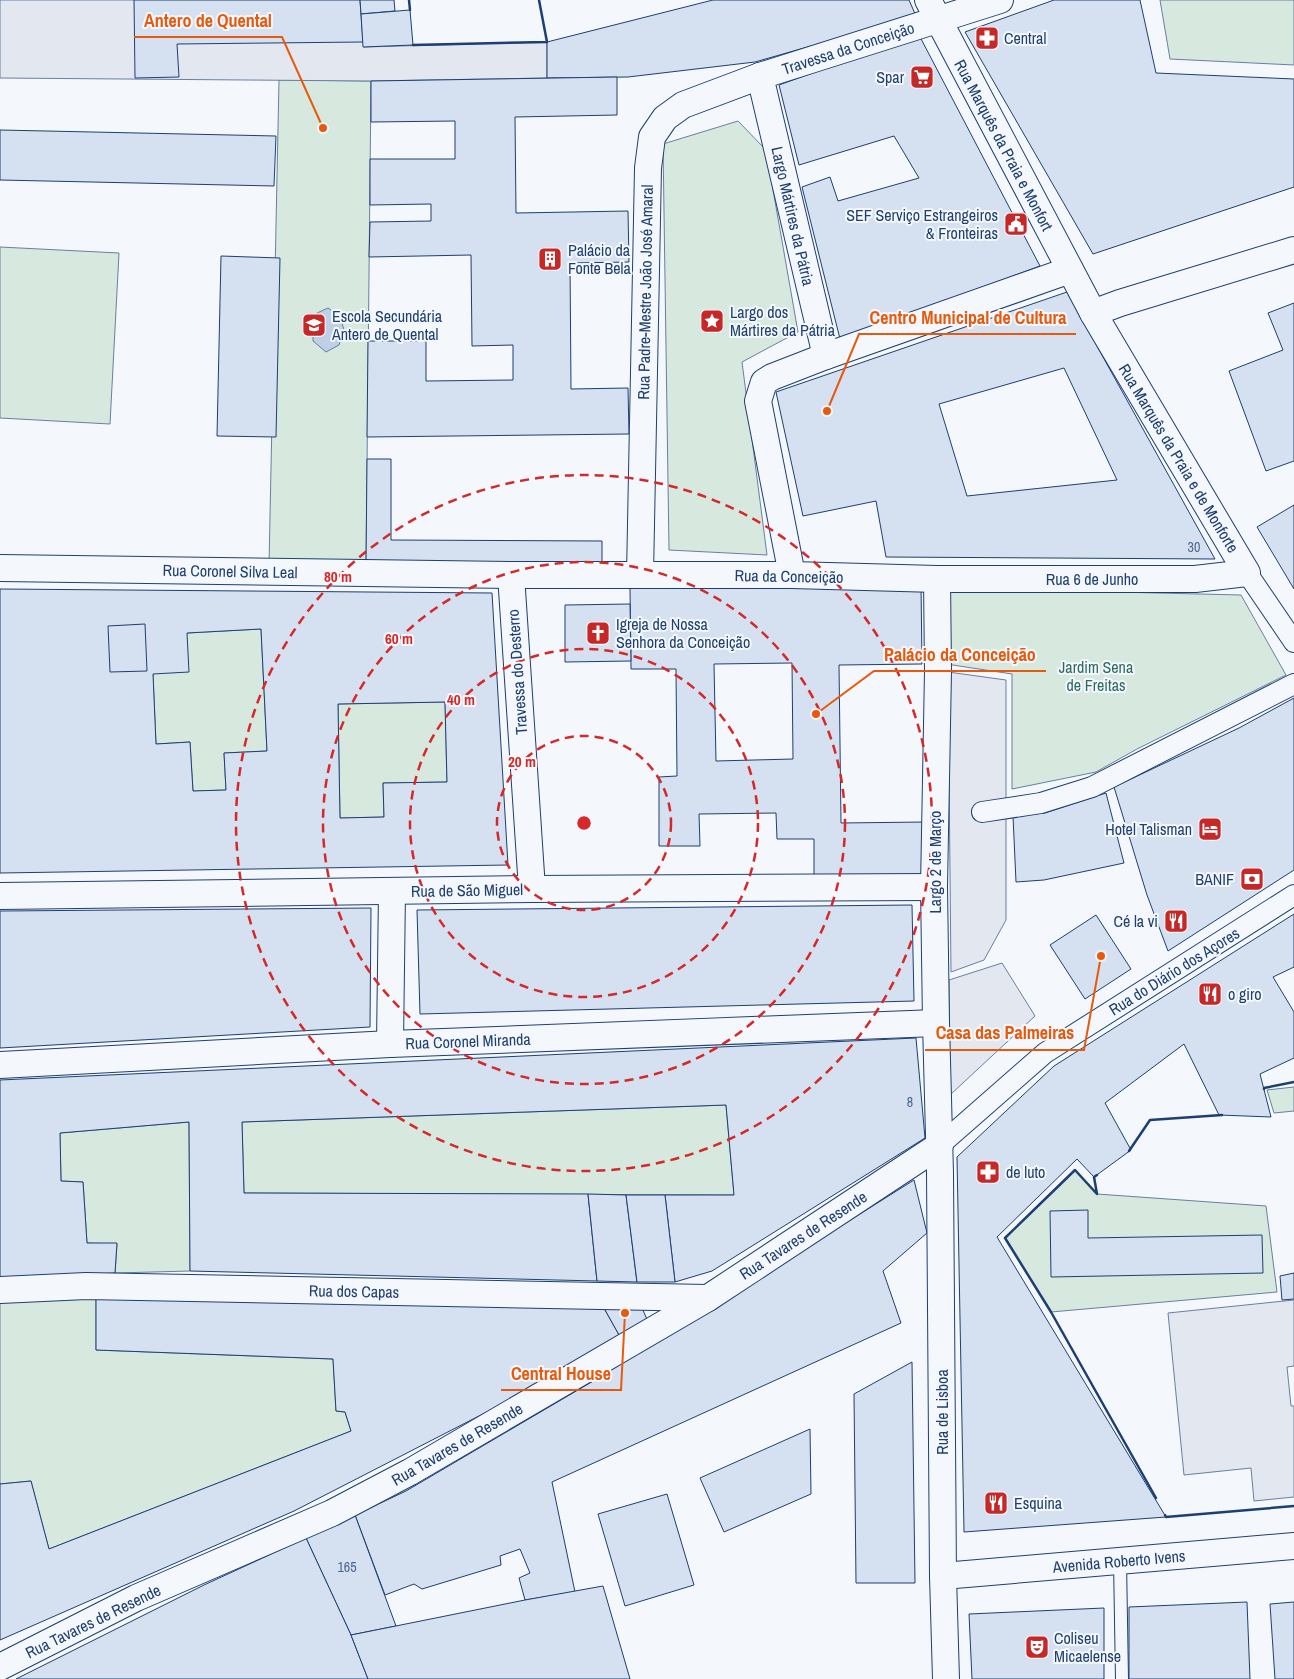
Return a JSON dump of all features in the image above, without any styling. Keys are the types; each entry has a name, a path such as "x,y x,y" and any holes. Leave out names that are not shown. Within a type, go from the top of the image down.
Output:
{"street":[{"name":"Travessa da Conceição","path":"760,76 932,10 1000,0"},
{"name":"Rua Marquês da Praia e Monfort","path":"932,10 1070,270"},
{"name":"Largo Mártires da Pátria","path":"760,76 826,356"},
{"name":"Rua Padre-Mestre João José Amaral","path":"640,575 648,168 652,137 665,118 683,105 760,76"},
{"path":"1093,313 1294,250"},
{"name":"Rua Marquês da Praia e de Monforte","path":"1070,270 1093,313 1247,573 1294,642"},
{"path":"792,575 758,401 764,382 826,356 1070,270"},
{"name":"Rua Coronel Silva Leal","path":"0,568 640,575"},
{"name":"Rua 6 de Junho","path":"937,578 1195,579 1247,573"},
{"name":"Travessa do Desterro","path":"511,575 532,889"},
{"name":"Rua da Conceição","path":"640,575 792,575 937,578"},
{"name":"Largo 2 de Março","path":"937,578 938,670 934,887 940,1145"},
{"path":"982,812 1041,803 1092,787 1294,684"},
{"name":"Rua de São Miguel","path":"0,896 532,889 934,887"},
{"path":"390,1044 392,891"},
{"name":"Rua do Diário dos Açores","path":"940,1145 1045,1053 1294,895"},
{"name":"Rua Coronel Miranda","path":"0,1065 390,1044 936,1023"},
{"name":"Rua Tavares de Resende","path":"0,1667 136,1598 332,1512 410,1472 708,1298 940,1145"},
{"name":"Rua de Lisboa","path":"940,1145 943,1576 946,1679"},
{"name":"Rua dos Capas","path":"0,1290 86,1286 708,1298"},
{"name":"Avenida Roberto Ivens","path":"943,1576 1294,1546"}],"lane":[{"path":"1120,1561 1122,1679"}],"green space":[{"path":"1160,0 1294,0 1294,65 1170,59"},
{"path":"279,80 371,81 366,565 269,565"},
{"path":"738,121 766,150 798,332 742,362 767,555 669,550 663,144"},
{"path":"0,247 119,253 110,424 0,418"},
{"name":"Jardim Sena de Freitas","path":"948,588 1241,595 1286,675 1137,749 1096,772 1012,789 1012,674 946,664"},
{"path":"261,629 267,751 224,753 226,790 193,791 190,742 156,744 153,674 187,633"},
{"path":"445,702 447,782 383,783 384,817 340,818 338,704"},
{"path":"1294,1087 1294,1111 1274,1113 1267,1090"},
{"path":"726,1105 734,1195 244,1193 242,1122"},
{"path":"189,1122 190,1271 115,1273 117,1244 87,1243 83,1182 61,1181 60,1133"},
{"path":"1075,1170 1097,1194 1266,1206 1277,1292 1051,1312 1005,1238"},
{"path":"96,1299 96,1350 333,1359 336,1411 345,1412 351,1431 49,1549 31,1481 0,1484 0,1301"}],"shaded area":[{"path":"0,0 360,0 364,47 547,42 547,78 371,81 0,78"},
{"path":"948,672 1006,680 1006,920 984,960 951,972"},
{"path":"1002,963 1035,1016 950,1095 949,980"},
{"path":"1294,1300 1294,1366 1287,1367 1291,1406 1294,1406 1294,1497 1254,1501 1251,1468 1184,1475 1168,1313"}],"water":[{"path":"328,308 340,316 344,330 339,345 326,352 313,341 313,323 317,313"}],"building":[{"path":"134,0 360,0 363,42 177,44 179,77 135,78"},
{"path":"360,0 394,0 395,11 361,14"},
{"path":"713,0 909,0 916,16 755,62 628,77 547,78 547,42"},
{"path":"1054,0 1140,0 1156,73 1294,79 1294,187 1093,254 965,32"},
{"path":"410,10 413,45 363,47 361,14"},
{"path":"919,35 1040,266 840,339 802,187 830,177 838,201 919,178 894,136 799,165 779,85"},
{"name":"Palácio da Fonte Bela","path":"617,77 617,115 515,117 516,213 628,211 629,262 570,263 571,389 628,388 629,434 367,437 368,341 426,341 426,381 513,380 513,345 472,346 471,255 369,257 370,222 431,221 431,204 370,205 370,159 455,159 455,121 371,122 371,81"},
{"path":"0,130 276,136 274,186 0,180"},
{"path":"221,256 280,258 276,437 217,436"},
{"path":"1067,292 1215,559 886,557 876,501 803,516 776,392","holes":["1064,368 1117,480 967,496 939,404"]},
{"path":"1294,303 1294,461 1266,471 1229,371 1283,350 1268,313"},
{"path":"367,459 391,459 391,540 602,541 602,566 366,565"},
{"path":"1294,505 1294,589 1257,527"},
{"path":"921,585 922,664 839,665 841,823 925,822 926,881 814,882 814,839 777,839 776,813 699,814 700,846 659,846 659,777 677,776 676,669 631,669 630,588","holes":["792,663 793,759 716,761 714,664"]},
{"path":"0,589 492,593 508,865 0,873","holes":["261,629 267,751 224,753 226,790 193,791 190,742 156,744 153,674 189,672 187,633","445,702 447,782 383,783 384,817 340,818 338,704"]},
{"name":"Igreja de Nossa Senhora da Conceição","path":"630,604 631,661 565,662 565,605"},
{"path":"145,624 147,671 110,672 108,626"},
{"name":"Hotel Talisman","path":"1294,698 1294,870 1168,951 1147,895 1114,787 1239,728"},
{"path":"1106,793 1124,863 1044,880 1016,882 1013,816 1045,813"},
{"path":"912,905 914,1001 420,1014 417,910"},
{"path":"371,908 370,1027 0,1048 0,911"},
{"path":"1294,914 1294,967 1273,977 1294,1012 1294,1058 1260,1074 1271,1117 1219,1115 1184,1044 1105,1103 1131,1150 1094,1177 1077,1159 997,1237 1166,1517 964,1532 957,1157 1054,1066"},
{"path":"1096,915 1131,969 1085,999 1050,945"},
{"path":"916,1038 925,1138 712,1271 675,1282 665,1195 734,1195 726,1105 242,1122 244,1193 588,1194 597,1281 190,1271 189,1122 60,1133 61,1181 83,1182 87,1243 117,1243 115,1273 0,1279 0,1080"},
{"path":"914,1180 927,1233 883,1271 901,1323 552,1482 575,1592 525,1600 519,1578 530,1573 520,1549 500,1556 501,1565 422,1589 414,1584 385,1595 355,1515 406,1491 600,1377"},
{"path":"588,1194 626,1195 637,1282 597,1281"},
{"path":"626,1195 665,1195 675,1282 637,1282"},
{"path":"1088,1210 1088,1238 1262,1235 1263,1273 1051,1277 1050,1211"},
{"path":"1294,1273 1294,1299 1282,1300 1280,1276"},
{"path":"96,1299 600,1301 623,1342 294,1511 0,1640 0,1484 31,1481 49,1549 351,1431 345,1412 336,1411 333,1359 96,1350"},
{"path":"600,1301 639,1301 649,1324 623,1342"},
{"path":"912,1362 915,1583 856,1583 854,1394"},
{"path":"810,1429 811,1494 724,1532 700,1478"},
{"path":"667,1494 694,1585 625,1606 598,1514"},
{"path":"355,1515 396,1626 351,1635 306,1538"},
{"path":"306,1538 351,1635 368,1679 16,1679 204,1585"},
{"path":"603,1586 630,1679 368,1679 351,1635 525,1600"},
{"name":"Coliseu Micaelense","path":"1247,1602 1250,1679 1129,1679 1129,1607"},
{"path":"1294,1602 1294,1679 1275,1679 1270,1604"},
{"name":"Coliseu Micaelense","path":"1104,1608 1104,1679 972,1679 969,1614"}],"wall":[{"path":"409,0 410,10"},
{"path":"413,45 547,42 539,0"},
{"path":"1264,1089 1294,1082"},
{"path":"1129,1151 1150,1120 1222,1115"},
{"path":"1097,1175 1094,1177 1097,1194 1075,1170 1005,1238 1051,1312 1156,1498"},
{"path":"1165,1515 1166,1517 1294,1506"}],"place":[{"name":"Central","path":"987,38"},
{"name":"Spar","path":"922,77"},
{"name":"Antero de Quental","path":"323,128"},
{"name":"SEF Serviço Estrangeiros & Fronteiras","path":"1016,224"},
{"name":"Palácio da Fonte Bela","path":"550,259"},
{"name":"Largo dos Mártires da Pátria","path":"712,321"},
{"name":"Escola Secundária Antero de Quental","path":"314,325"},
{"name":"Centro Municipal de Cultura","path":"827,411"},
{"name":"Igreja de Nossa Senhora da Conceição","path":"598,633"},
{"name":"Palácio da Conceição","path":"816,714"},
{"name":"Hotel Talisman","path":"1210,829"},
{"name":"BANIF","path":"1252,879"},
{"name":"Cé la vi","path":"1176,921"},
{"name":"Casa das Palmeiras","path":"1101,956"},
{"name":"o giro","path":"1210,994"},
{"name":"de luto","path":"988,1172"},
{"name":"Central House","path":"625,1313"},
{"name":"Esquina","path":"996,1503"},
{"name":"Coliseu Micaelense","path":"1037,1647"}]}
